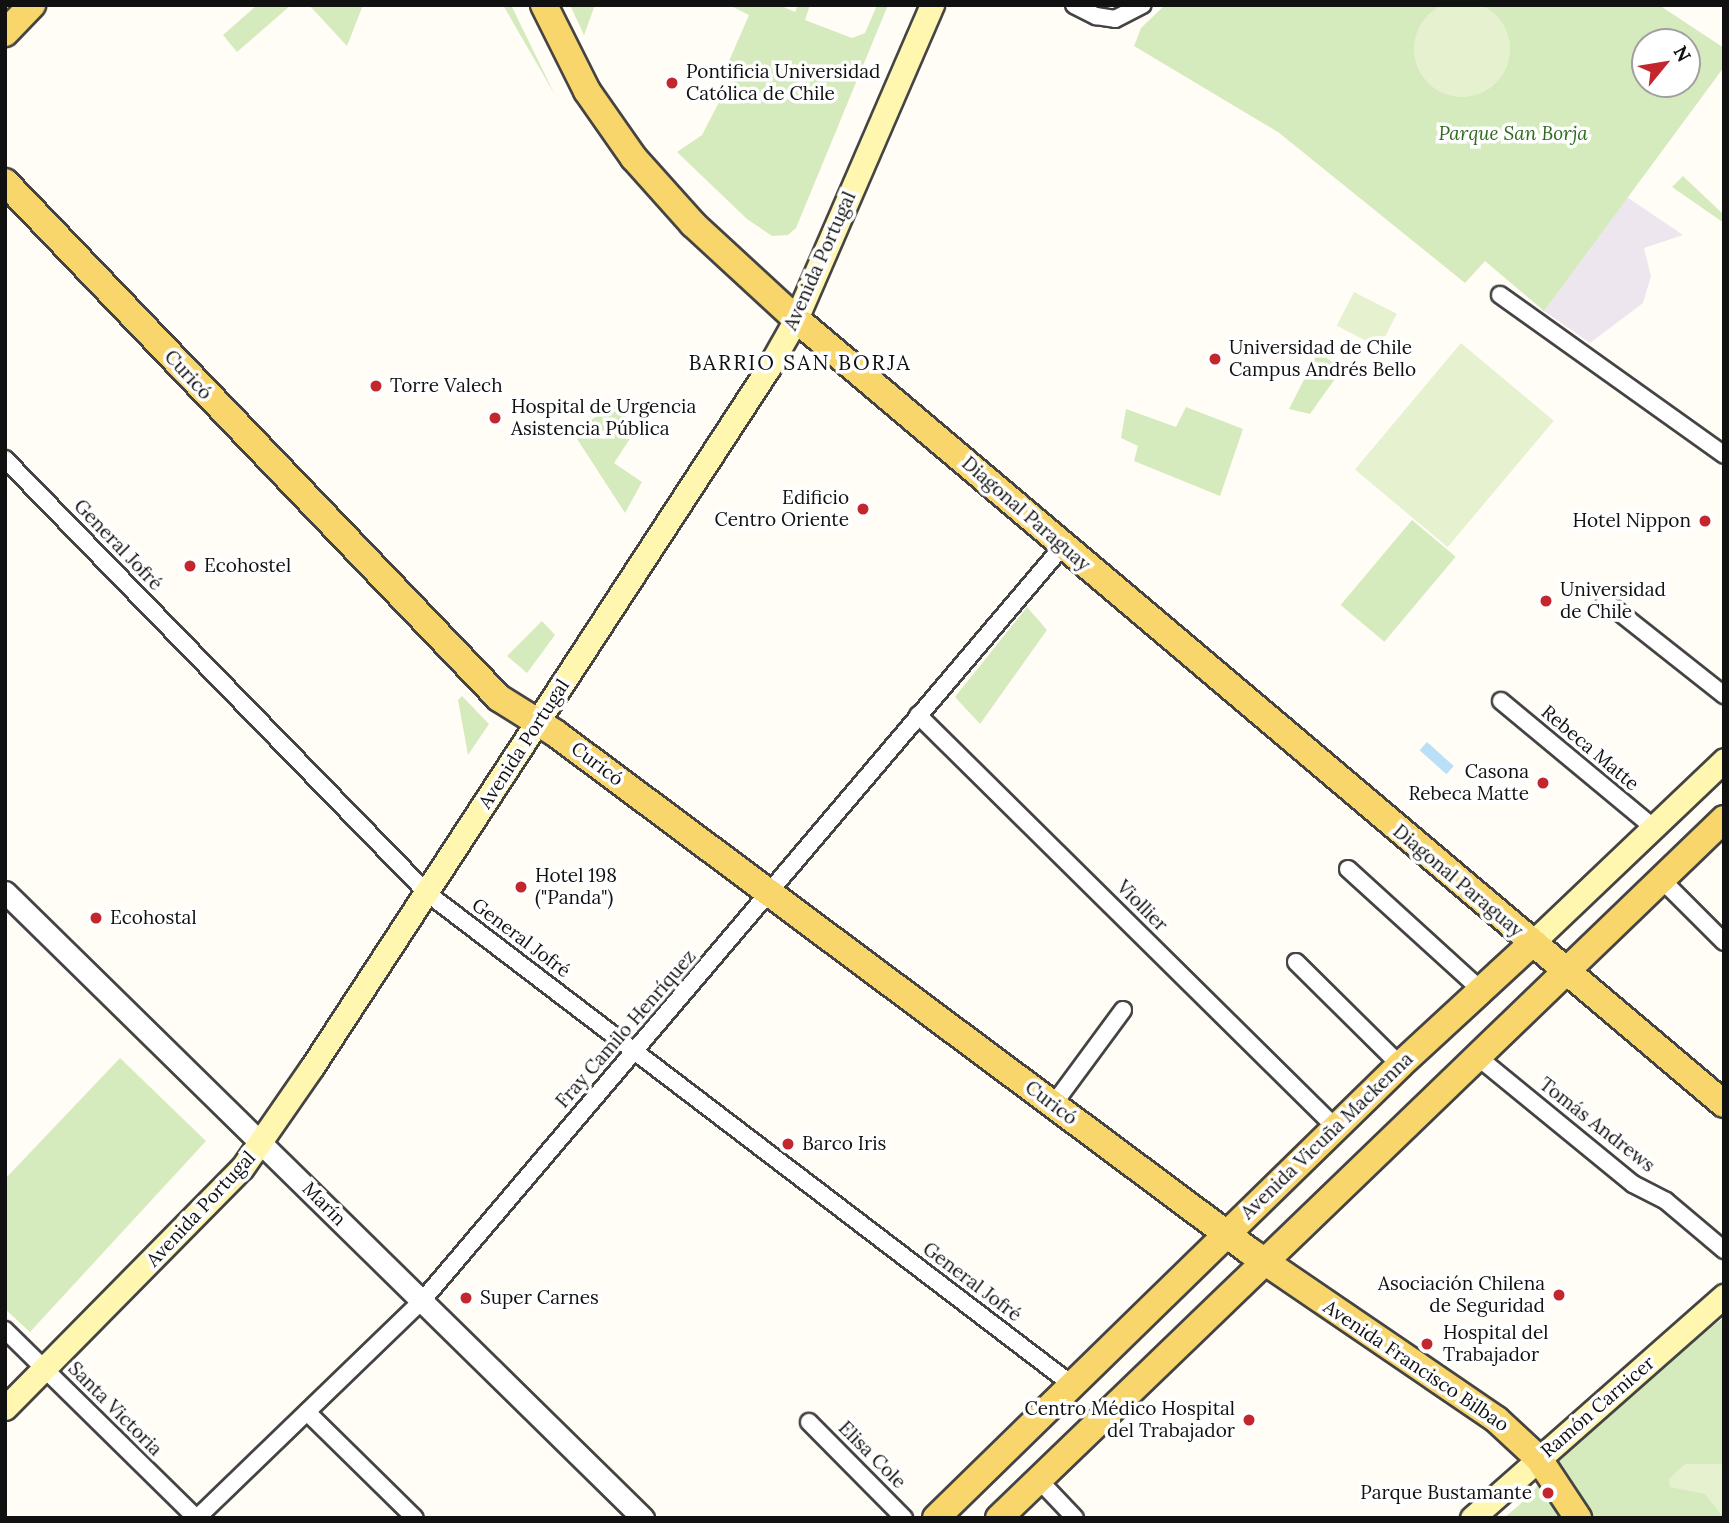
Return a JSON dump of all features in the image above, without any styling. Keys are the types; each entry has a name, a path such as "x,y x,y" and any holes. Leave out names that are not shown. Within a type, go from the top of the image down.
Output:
{"main road":[{"path":"5,33 32,5"},
{"name":"Diagonal Paraguay","path":"544,5 587,91 634,158 693,224 796,319 1565,973 1724,1104"},
{"name":"Avenida Portugal","path":"5,1408 47,1370 262,1142 427,893 769,368 796,319 932,5"},
{"name":"Curicó","path":"5,182 488,688 770,892 1264,1262"},
{"name":"Avenida Vicuña Mackenna","path":"936,1518 1335,1127 1724,760"},
{"path":"999,1518 1724,819"},
{"name":"Avenida Francisco Bilbao","path":"1264,1262 1482,1409 1539,1459 1578,1518"},
{"name":"Ramón Carnicer","path":"1472,1518 1724,1296"}],"street":[{"path":"1074,5 1096,16 1115,19 1143,5"},
{"path":"1500,295 1724,455"},
{"name":"General Jofré","path":"6,463 427,893 1071,1384"},
{"name":"Fray Camilo Henríquez","path":"197,1518 422,1301 1063,546"},
{"path":"1605,601 1724,695"},
{"name":"Rebeca Matte","path":"1501,701 1653,827"},
{"name":"Viollier","path":"918,715 1335,1127"},
{"path":"1348,869 1481,990"},
{"path":"1661,879 1724,942"},
{"name":"Marín","path":"5,892 643,1518"},
{"path":"1296,962 1400,1065"},
{"path":"1053,1105 1123,1010"},
{"name":"Tomás Andrews","path":"1479,1058 1633,1184 1666,1201 1724,1250"},
{"name":"Santa Victoria","path":"5,1330 197,1518"},
{"path":"307,1412 415,1518"},
{"name":"Elisa Cole","path":"809,1422 904,1518"},
{"path":"1039,1480 1075,1518"}],"shaded area":[{"path":"1627,197 1683,235 1644,248 1651,276 1643,303 1590,343 1544,311"}],"green space":[{"path":"1462,1 1480,5 1496,15 1506,31 1510,49 1506,67 1496,83 1480,93 1462,97 1444,93 1428,83 1418,67 1414,49 1418,31 1428,15 1444,5"},
{"path":"257,5 291,5 237,52 223,35"},
{"path":"309,5 363,5 347,46"},
{"path":"503,5 511,5 555,95"},
{"path":"570,5 595,5 584,35"},
{"path":"729,5 779,5 795,12 798,5 810,5 805,20 852,38 865,33 877,5 888,5 796,228 788,235 772,236 747,219 677,152 702,135 734,73 726,68 749,15"},
{"name":"Parque San Borja","path":"1165,5 1659,5 1694,28 1631,28 1631,98 1701,98 1701,33 1724,48 1724,67 1544,311 1485,261 1465,283 1278,132 1134,46 1141,28"},
{"path":"1683,176 1724,215 1724,223 1672,187"},
{"path":"1354,292 1397,314 1380,348 1337,326"},
{"path":"1461,343 1554,421 1448,547 1355,469"},
{"path":"1318,352 1342,369 1310,414 1289,409"},
{"path":"618,404 635,431 614,463 642,482 625,513 572,431"},
{"path":"1186,407 1243,429 1220,496 1134,461 1138,446 1121,438 1126,409 1176,427"},
{"path":"1412,520 1456,557 1384,642 1341,605"},
{"path":"1027,607 1047,630 980,724 955,697"},
{"path":"542,621 555,635 527,673 507,656"},
{"path":"462,696 489,724 468,755 458,700"},
{"path":"120,1058 206,1141 30,1332 5,1309 5,1179"},
{"name":"Parque Bustamante","path":"1724,1317 1724,1518 1504,1518 1533,1493 1552,1458"},
{"path":"1685,1464 1724,1464 1724,1518 1705,1494 1670,1487 1669,1479"}],"water":[{"path":"1427,742 1454,766 1446,774 1420,750"}],"place":[{"name":"Pontificia Universidad Católica de Chile","path":"672,83"},
{"name":"Universidad de Chile Campus Andrés Bello","path":"1215,359"},
{"name":"Torre Valech","path":"376,386"},
{"name":"Hospital de Urgencia Asistencia Pública","path":"495,418"},
{"name":"Edificio Centro Oriente","path":"863,509"},
{"name":"Hotel Nippon","path":"1705,521"},
{"name":"Ecohostel","path":"190,566"},
{"name":"Universidad de Chile","path":"1546,601"},
{"name":"Casona Rebeca Matte","path":"1543,783"},
{"name":"Hotel 198 (\"Panda\")","path":"521,887"},
{"name":"Ecohostal","path":"96,918"},
{"name":"Barco Iris","path":"788,1144"},
{"name":"Asociación Chilena de Seguridad","path":"1559,1295"},
{"name":"Super Carnes","path":"466,1298"},
{"name":"Hospital del Trabajador","path":"1427,1344"},
{"name":"Centro Médico Hospital del Trabajador","path":"1249,1420"},
{"name":"Parque Bustamante","path":"1548,1493"}],"district":[{"name":"BARRIO SAN BORJA","path":"800,363"}]}
